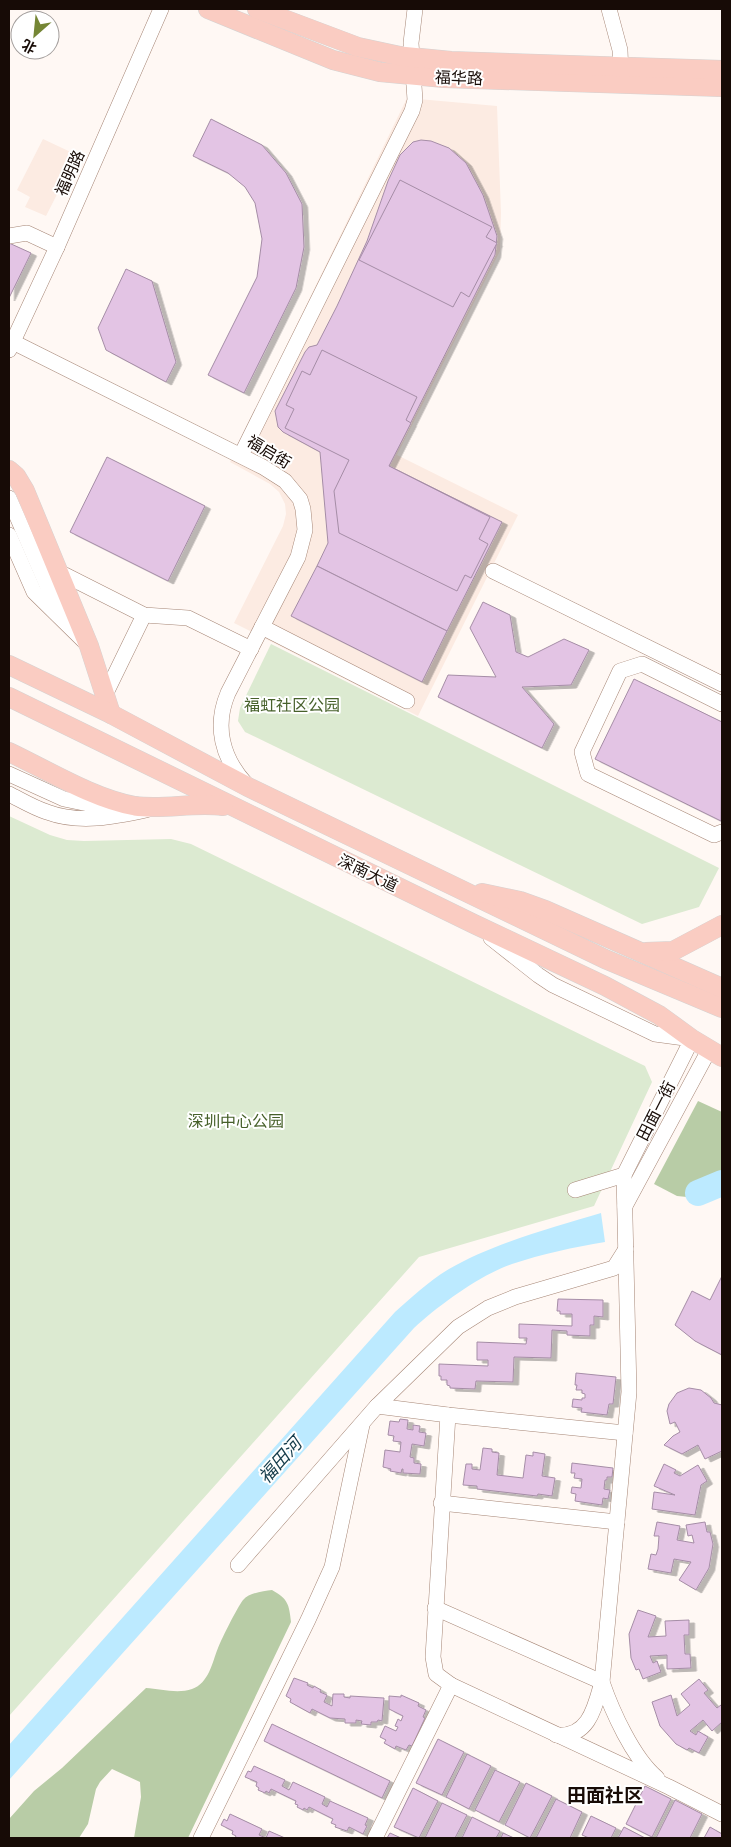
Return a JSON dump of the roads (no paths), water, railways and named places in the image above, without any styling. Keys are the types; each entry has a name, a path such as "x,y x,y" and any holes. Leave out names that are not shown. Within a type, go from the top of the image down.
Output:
{"main road":[{"name":"福华路","path":"208,9 343,64 380,72 413,67 436,60 722,87"},
{"name":"福华路","path":"257,9 413,67"},
{"name":"福华路","path":"621,76 722,70"},
{"path":"9,470 16,476 25,491 89,646 111,714"},
{"name":"深南大道","path":"9,665 111,714 248,787 605,960 722,1008"},
{"name":"深南大道","path":"9,698 474,924 606,986 659,1015 715,1054"},
{"path":"9,752 96,794 134,806 154,808 207,804 241,810"},
{"path":"460,889 493,894 520,901 722,988"},
{"path":"642,952 673,951 722,925"}],"street":[{"name":"福明路","path":"11,346 57,247 161,9"},
{"path":"241,455 412,111 415,100 412,43 415,9"},
{"path":"609,9 618,41 621,76"},
{"path":"9,236 27,233 57,247"},
{"name":"福启街","path":"11,346 264,467 285,481 300,499 305,518 303,542 298,557 225,700 221,723 222,740 226,756 248,787"},
{"path":"9,498 61,619"},
{"path":"9,535 34,592 89,646"},
{"path":"493,571 722,684"},
{"path":"58,572 144,615 188,618 251,649"},
{"path":"105,695 144,615"},
{"path":"262,628 407,701"},
{"path":"722,704 642,664 620,671 582,752 588,774 714,835 722,832"},
{"path":"9,774 64,799 93,805 134,806"},
{"path":"9,794 45,812 71,818 110,816 154,808"},
{"name":"田面一街","path":"624,1175 692,1039"},
{"name":"田面一街","path":"625,1207 715,1054"},
{"path":"435,1608 602,1682 622,1727 623,1740 616,1751 610,1754 596,1754 584,1742 582,1736 602,1682 629,1392 624,1175 575,1190"},
{"path":"238,1565 377,1406 458,1327 488,1308 515,1297 614,1268 626,1249"},
{"path":"377,1406 448,1415 625,1432"},
{"path":"448,1415 435,1608 433,1657 436,1674 451,1685 669,1787 722,1814"},
{"path":"201,1838 332,1567 362,1423"},
{"path":"441,1504 617,1522"},
{"path":"375,1838 451,1685"},
{"path":"556,1735 566,1736 574,1734 595,1716 608,1714 619,1721 645,1766 669,1787"}],"water":[{"path":"601,1213 605,1242 546,1254 500,1269 460,1292 414,1328 9,1780 9,1745 395,1312 421,1289 449,1269 466,1260 523,1237"}],"waterway":[{"name":"福田河","path":"698,1193 722,1183"}],"district":[{"name":"田面社区","path":"605,1795"}],"park label":[{"name":"福虹社区公园","path":"292,705"},
{"name":"深圳中心公园","path":"236,1121"}]}
